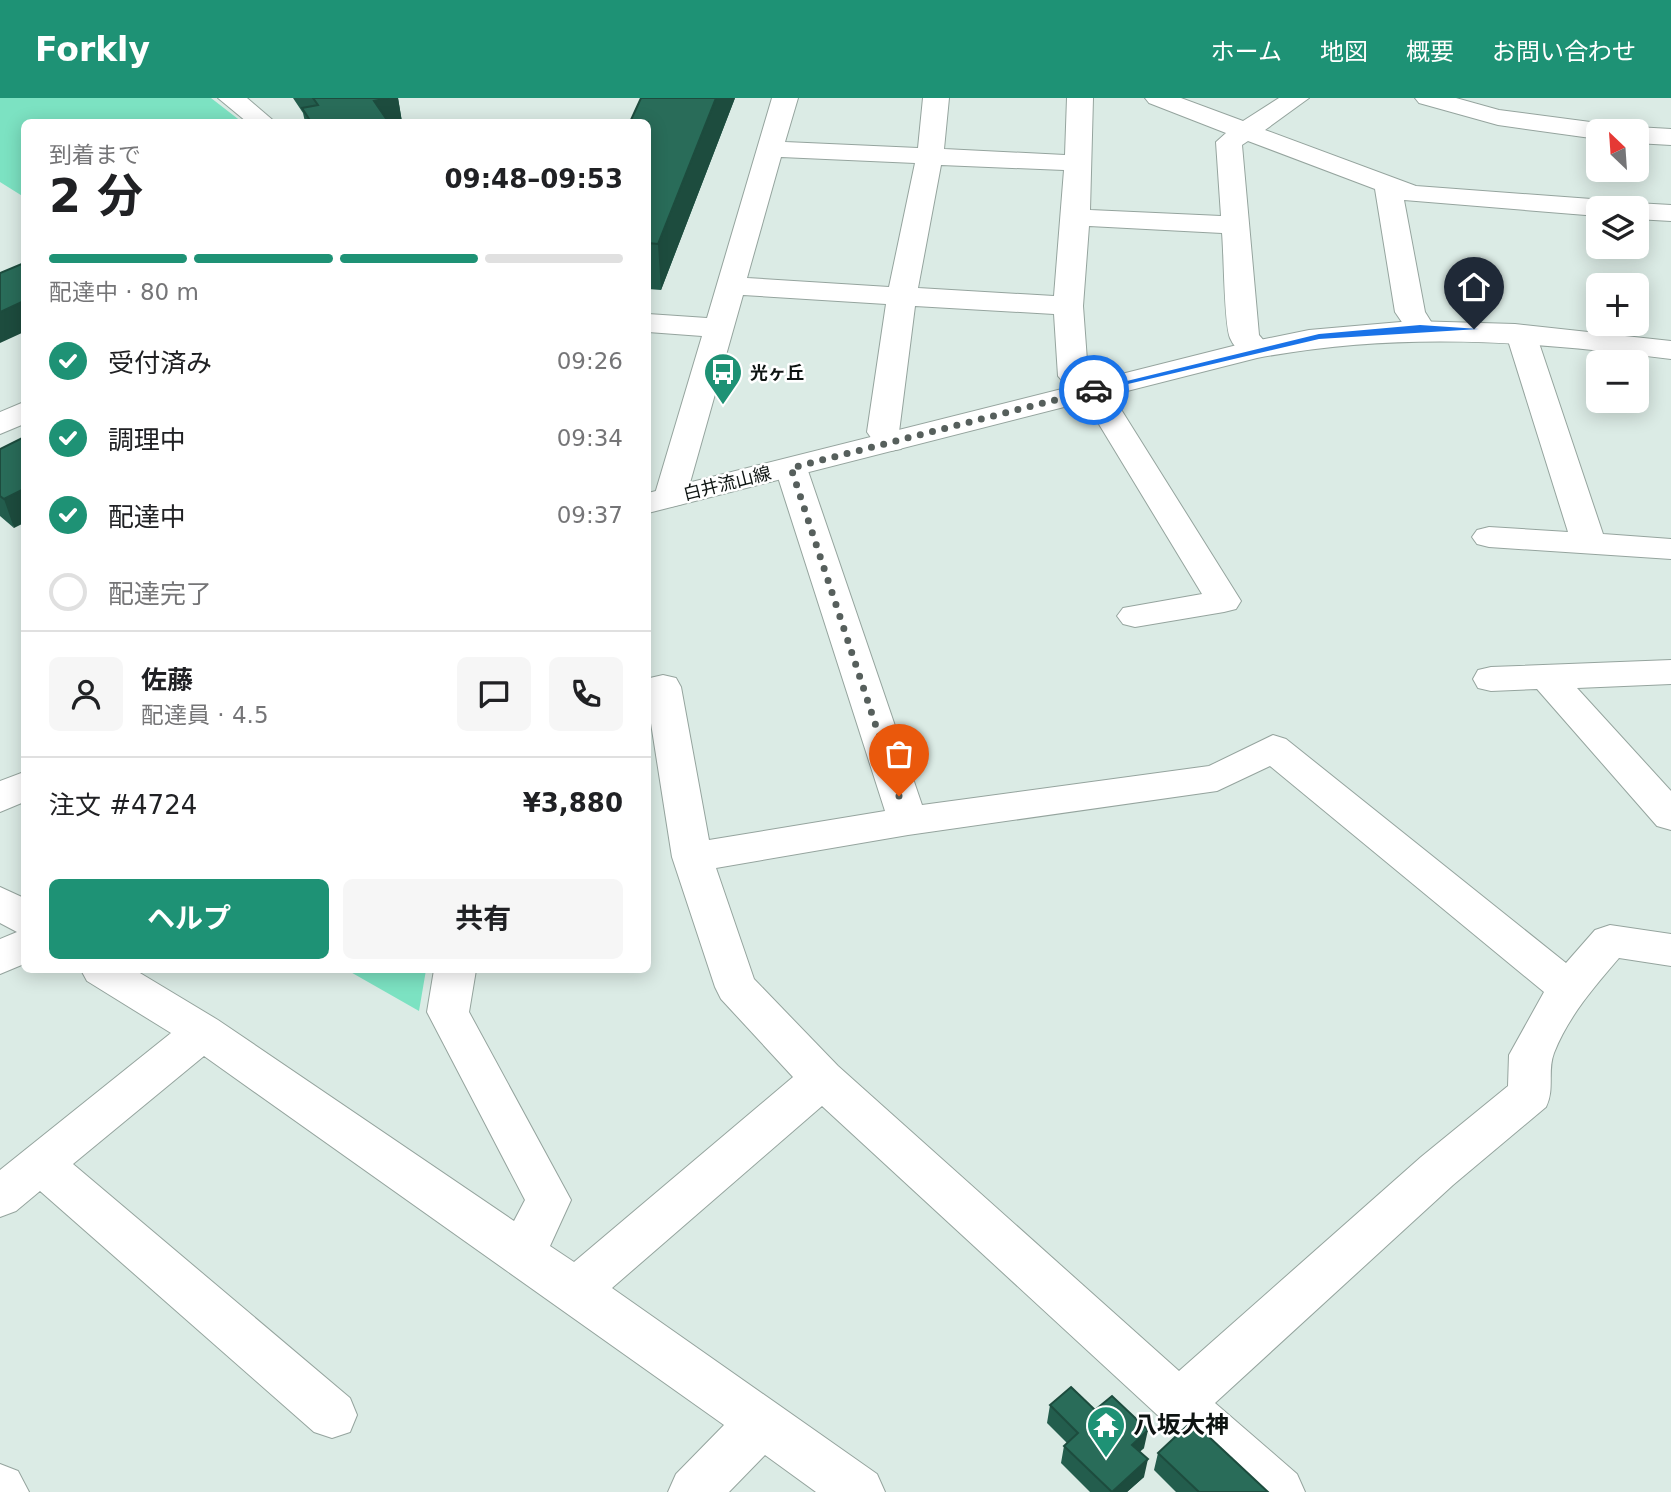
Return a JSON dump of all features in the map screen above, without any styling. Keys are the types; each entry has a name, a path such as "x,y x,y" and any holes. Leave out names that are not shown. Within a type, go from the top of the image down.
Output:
{"street":[{"path":"231,98 258,119"},
{"path":"659,500 719,328 785,98"},
{"path":"890,442 883,432 902,295 930,156 936,98"},
{"path":"1080,98 1076,217 1068,306 1073,376 1106,411 1224,601 1135,616"},
{"path":"1158,98 1412,194 1586,207"},
{"path":"1256,349 1244,337 1229,142 1296,98"},
{"path":"1429,98 1499,117 1586,129"},
{"path":"1649,136 1671,137"},
{"path":"771,149 1076,163"},
{"path":"1388,186 1410,312 1420,328"},
{"path":"1649,212 1671,213"},
{"path":"1076,217 1234,225"},
{"path":"731,286 1068,306"},
{"path":"651,323 719,328"},
{"name":"白井流山線","path":"659,500 1256,349 1355,332 1420,328 1521,334 1671,350"},
{"path":"1521,334 1589,544"},
{"path":"0,425 21,413"},
{"path":"791,468 908,821"},
{"path":"1489,537 1671,549"},
{"path":"1491,679 1671,673"},
{"path":"1547,677 1671,816"},
{"path":"663,687 692,857 736,986 822,1079 1279,1492"},
{"path":"692,857 908,821 1217,778 1273,748 1568,988"},
{"path":"0,798 21,787"},
{"path":"0,902 21,917"},
{"path":"1179,1403 1437,1171 1530,1094 1531,1055 1568,988 1610,941 1671,950"},
{"path":"0,958 21,948"},
{"path":"107,973 203,1032 576,1290 859,1492"},
{"path":"454,973 448,1012 548,1200 522,1254"},
{"path":"0,1197 203,1032"},
{"path":"576,1290 822,1079"},
{"path":"41,1164 332,1415"},
{"path":"694,1492 762,1422"}],"green space":[{"path":"0,98 211,98 238,119 21,119 21,195 0,182"},
{"path":"352,973 425,973 419,1011"}],"building":[{"path":"313,98 388,98 374,101 386,119 309,119 302,108 318,105"},
{"path":"641,98 716,98 658,244 651,243 651,119 631,119"},
{"path":"21,264 21,302 0,312 0,273"},
{"path":"21,438 21,490 4,499 0,496 0,449"},
{"path":"1071,1387 1095,1410 1112,1396 1148,1430 1132,1445 1148,1459 1112,1492 1064,1446 1078,1433 1050,1405"},
{"path":"1192,1421 1268,1492 1199,1492 1158,1453"}],"way so far":[{"path":"899,796 791,468 1094,390"}],"place":[{"name":"光ヶ丘","path":"723,406"},
{"name":"八坂大神","path":"1106,1459"}],"route":[{"path":"1094,390 1287,342 1355,332 1420,328 1474,329"}]}
